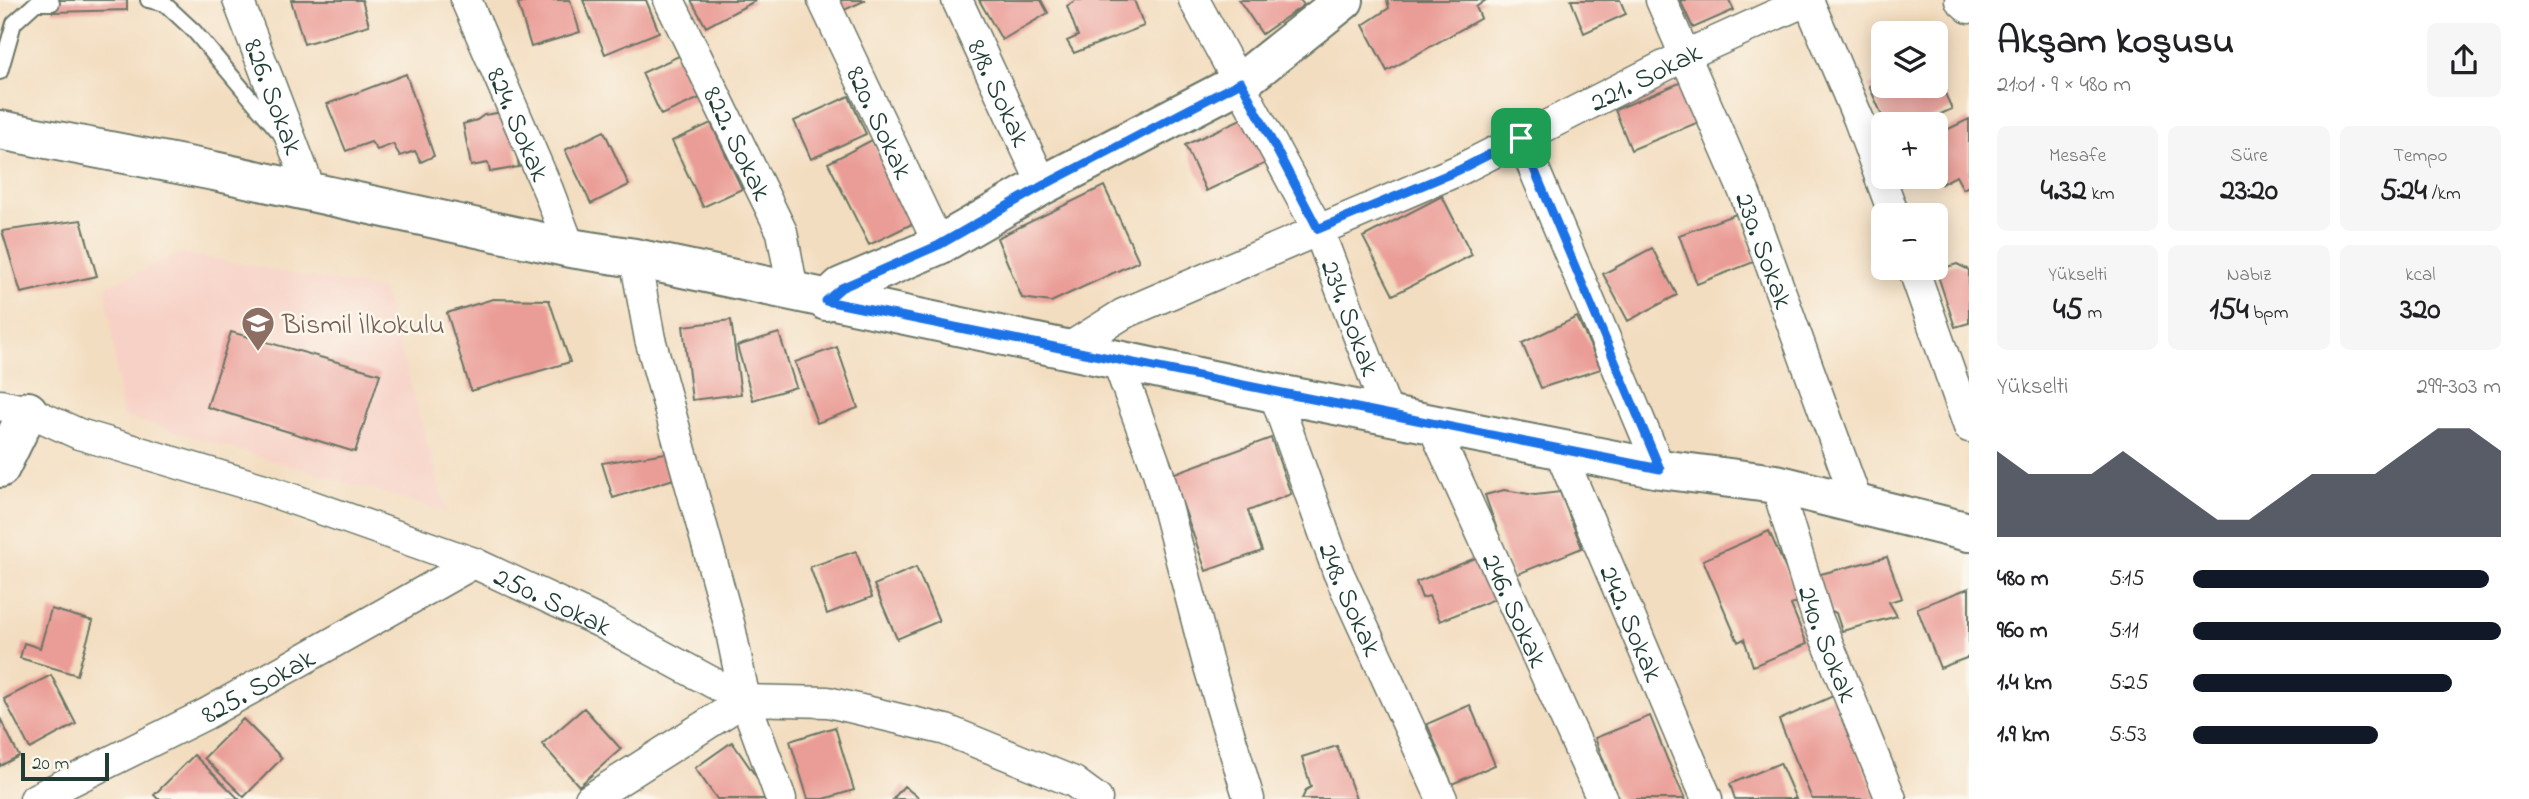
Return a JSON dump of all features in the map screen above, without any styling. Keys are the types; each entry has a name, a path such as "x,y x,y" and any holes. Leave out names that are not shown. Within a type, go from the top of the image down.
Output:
{"main road":[{"path":"810,296 841,288 939,245 1044,185 1241,82 1344,0"},
{"path":"0,130 311,192 570,248 635,258 1274,393 1660,469 1776,484 1969,532"},
{"path":"0,468 14,408"}],"street":[{"name":"826. Sokak","path":"238,0 311,192"},
{"name":"824. Sokak","path":"466,0 548,190 570,248"},
{"name":"822. Sokak","path":"669,0 782,232 810,296"},
{"name":"820. Sokak","path":"822,0 939,245"},
{"name":"818. Sokak","path":"957,0 1044,185"},
{"name":"234. Sokak","path":"1194,0 1241,82 1318,229 1388,414"},
{"name":"230. Sokak","path":"1661,0 1745,194 1858,505"},
{"name":"221. Sokak","path":"1067,349 1123,314 1459,170 1686,55 1808,0"},
{"path":"1808,0 1859,120 1890,203"},
{"path":"1960,0 1969,8"},
{"path":"1521,138 1660,469"},
{"path":"635,258 650,339 730,627 745,700 780,799"},
{"path":"1917,280 1969,427"},
{"path":"1117,360 1158,472 1206,660 1249,799"},
{"name":"248. Sokak","path":"1274,393 1338,572 1442,799"},
{"name":"250. Sokak","path":"14,408 79,434 264,489 474,563 600,622 745,700 828,702 946,730 1074,782 1097,799"},
{"name":"246. Sokak","path":"1431,422 1602,799"},
{"name":"242. Sokak","path":"1558,447 1707,799"},
{"name":"240. Sokak","path":"1776,484 1817,617 1891,799"},
{"name":"825. Sokak","path":"35,799 206,714 474,563"},
{"path":"590,799 745,700"}],"lane":[{"path":"148,0 165,4 194,31 295,150"},
{"path":"0,72 14,23 36,3 52,3"}],"shaded area":[{"name":"Bismil İlkokulu","path":"181,253 383,290 447,512 122,416 106,286"}],"building":[{"path":"52,0 127,0 127,10 53,12"},
{"path":"291,0 362,0 369,25 304,44"},
{"path":"532,0 570,0 580,32 531,47 518,4"},
{"path":"583,0 646,0 659,32 605,54"},
{"path":"691,0 757,0 706,27"},
{"path":"835,0 866,0 840,12"},
{"path":"979,0 1041,0 1048,13 1002,40"},
{"path":"1076,0 1134,0 1144,26 1074,53 1067,41 1078,36 1067,6"},
{"path":"1239,0 1300,0 1304,5 1262,34"},
{"path":"1387,0 1486,0 1476,7 1481,18 1387,71 1363,25 1389,8"},
{"path":"1571,0 1620,0 1626,14 1584,33"},
{"path":"1680,0 1729,0 1734,10 1693,28"},
{"path":"681,55 700,98 661,115 642,73"},
{"path":"406,74 434,156 421,162 415,151 400,156 393,144 377,150 371,142 346,151 327,104"},
{"path":"1682,82 1699,122 1631,150 1615,110"},
{"path":"849,96 866,134 811,159 794,121"},
{"path":"1874,98 1947,98 1952,109 1945,112 1881,112"},
{"path":"504,112 508,136 514,137 519,167 490,172 488,163 471,166 463,124 484,115"},
{"path":"1245,117 1266,163 1206,191 1185,145"},
{"path":"1969,119 1969,186 1963,189 1956,176 1948,180 1948,129"},
{"path":"711,123 742,189 703,207 672,141"},
{"path":"604,131 629,185 591,204 565,150"},
{"path":"872,140 914,223 869,245 828,163"},
{"path":"1104,186 1139,261 1051,302 1022,298 997,238"},
{"path":"1442,196 1472,255 1393,295 1363,237"},
{"path":"1736,214 1754,262 1697,284 1679,235"},
{"path":"81,220 97,276 21,293 2,231"},
{"path":"1652,248 1677,295 1628,321 1603,274"},
{"path":"1957,264 1969,270 1969,323 1955,327 1939,280 1948,280 1948,267"},
{"path":"493,299 549,300 570,362 471,391 447,313"},
{"path":"1577,317 1601,369 1541,388 1522,343"},
{"path":"731,320 741,394 692,400 683,326"},
{"path":"231,332 380,374 355,452 207,407"},
{"path":"779,333 796,387 753,400 737,346"},
{"path":"837,347 858,408 817,423 795,362"},
{"path":"1271,438 1291,494 1248,511 1262,551 1206,571 1172,474"},
{"path":"672,452 680,477 613,498 602,463"},
{"path":"1504,490 1535,495 1560,492 1582,548 1513,576 1485,495"},
{"path":"1769,531 1800,601 1791,605 1807,644 1753,666 1744,639 1738,642 1703,560"},
{"path":"856,551 872,597 827,614 810,567"},
{"path":"1478,557 1495,599 1440,621 1429,596 1422,598 1416,582"},
{"path":"1887,557 1902,598 1889,602 1897,616 1842,631 1836,613 1828,609 1813,576"},
{"path":"916,567 939,621 897,639 874,585"},
{"path":"1969,588 1969,657 1940,668 1917,608"},
{"path":"51,609 93,621 77,675 20,658 24,643 40,648"},
{"path":"51,675 76,724 30,749 4,699"},
{"path":"1833,696 1877,799 1812,799 1779,720"},
{"path":"1470,705 1495,765 1452,784 1427,724"},
{"path":"584,708 621,749 579,786 542,744"},
{"path":"1650,716 1685,799 1620,799 1612,783 1595,738"},
{"path":"0,718 19,756 0,766"},
{"path":"243,719 282,758 244,797 204,758"},
{"path":"835,727 854,790 824,799 808,799 790,741"},
{"path":"732,742 769,795 763,799 717,799 695,768"},
{"path":"1337,746 1356,799 1302,799 1306,790 1311,787 1302,757"},
{"path":"194,755 239,799 158,799 154,795"},
{"path":"1780,763 1796,799 1735,799 1730,784"},
{"path":"904,786 920,799 893,799"}],"place":[{"name":"Bismil İlkokulu","path":"258,353"}],"route":[{"path":"1241,82 1318,229 1459,170 1521,138 1660,469 826,301 841,288 939,245 1044,185 1241,82"}]}
